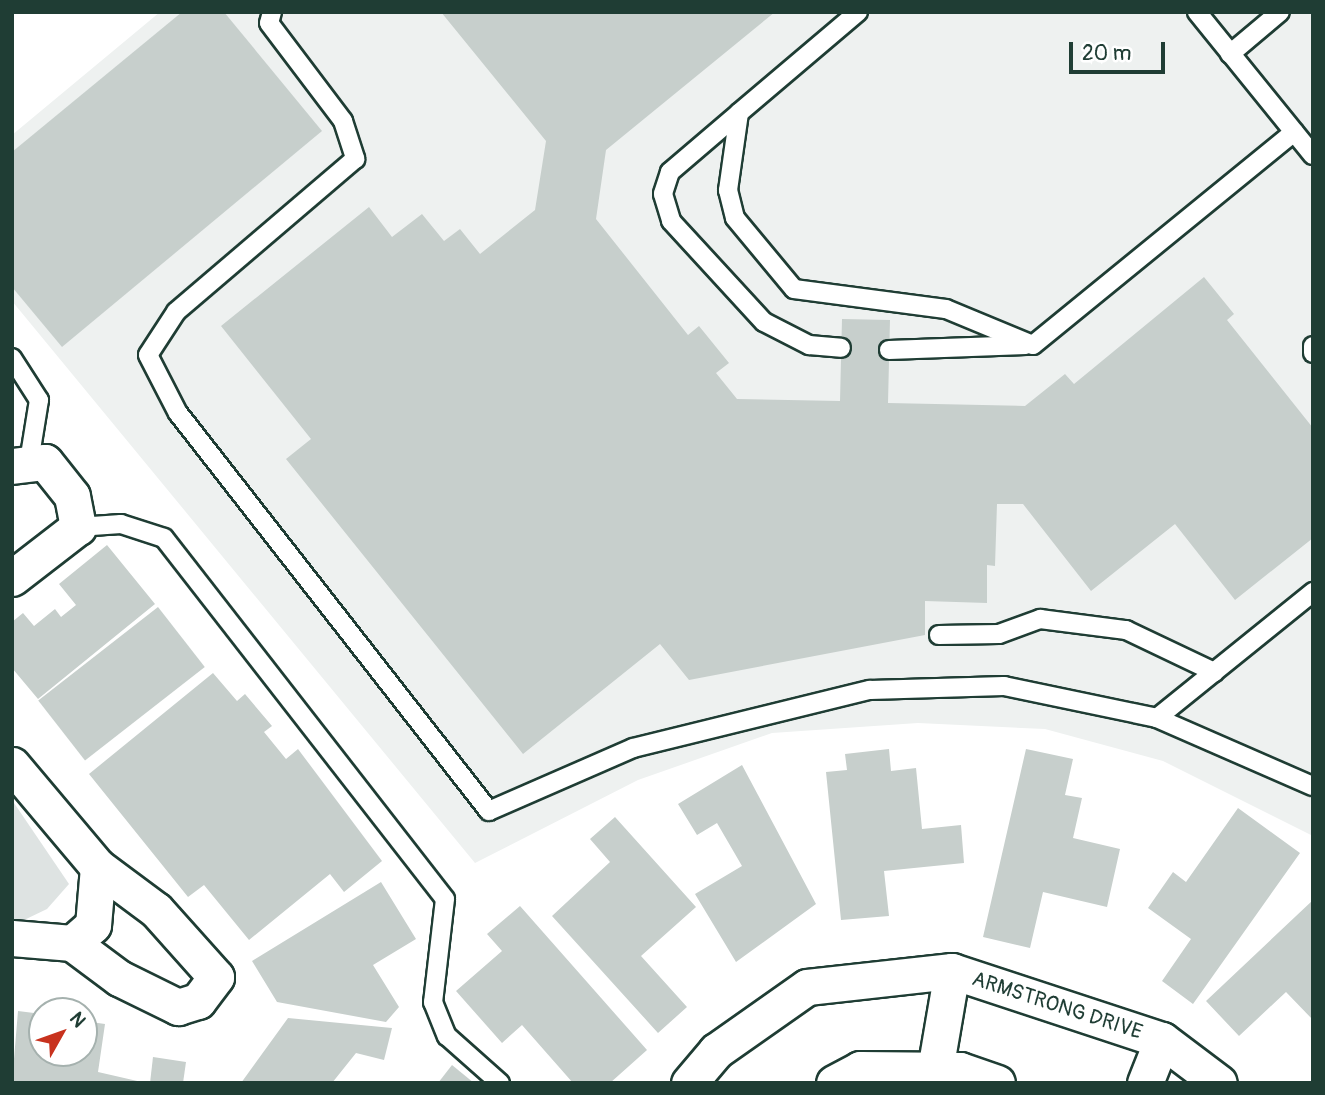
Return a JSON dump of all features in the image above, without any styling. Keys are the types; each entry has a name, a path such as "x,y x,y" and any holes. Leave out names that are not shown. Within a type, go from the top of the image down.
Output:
{"street":[{"path":"12,578 78,527 72,496 46,463 21,464"},
{"path":"12,765 98,867 156,910 216,977 198,1001 178,1007 119,978 72,943 12,938"},
{"path":"72,943 93,925 98,867"},
{"name":"ARMSTRONG DRIVE","path":"934,1070 952,971"},
{"name":"ARMSTRONG DRIVE","path":"689,1083 716,1051 807,987 952,971 1162,1040 1219,1083"},
{"name":"ARMSTRONG DRIVE","path":"1145,1083 1162,1040"},
{"path":"834,1083 860,1069 960,1070 997,1083"}],"lane":[{"path":"272,12 269,23 343,121 355,159 176,312 148,355 178,413 489,811 633,748 870,690 1004,686 1157,718 1313,786"},
{"path":"841,348 809,345 764,322 671,221 663,194 670,172 858,12"},
{"path":"1197,12 1313,155"},
{"path":"1230,54 1280,12"},
{"path":"739,113 728,190 734,218 794,289 946,309 1033,345"},
{"path":"890,349 1033,345 1294,132"},
{"path":"1313,346 1313,353"},
{"path":"12,358 38,400 21,464"},
{"path":"78,527 121,524 164,538 429,877 445,899 433,1002 447,1036 500,1083"},
{"path":"1157,718 1313,592"},
{"path":"939,635 999,634 1041,619 1126,630 1214,672"}],"shaded area":[{"path":"160,12 1313,12 1313,836 1163,761 1045,729 918,723 772,733 638,780 475,863 12,301 12,135"},
{"path":"12,800 69,884 47,909 22,921 12,920"}],"building":[{"path":"182,12 224,12 322,131 62,347 12,287 12,152"},
{"path":"441,12 775,12 606,150 596,219 688,335 699,326 729,363 716,373 737,399 840,401 842,319 890,320 888,403 1025,406 1065,374 1074,384 1204,277 1234,314 1227,320 1313,428 1313,538 1235,600 1175,524 1091,591 1023,504 997,504 995,566 987,565 987,603 925,601 925,635 689,680 660,644 523,754 286,459 311,439 221,326 369,207 392,237 422,214 444,241 460,229 480,254 535,210 546,141"},
{"path":"107,545 155,604 38,699 12,668 12,622 23,613 34,626 55,609 61,617 76,605 59,584"},
{"path":"158,607 205,667 85,760 38,701"},
{"path":"213,673 237,701 245,694 272,726 264,732 286,759 298,749 382,861 344,892 330,874 249,940 204,885 188,897 89,774"},
{"path":"889,749 891,771 916,768 922,829 961,825 964,863 884,871 889,916 841,920 826,772 847,770 845,754"},
{"path":"1026,749 1073,759 1065,795 1082,798 1073,838 1120,849 1107,907 1043,892 1030,948 983,937"},
{"path":"742,765 816,904 736,962 695,894 742,866 717,823 697,835 678,804"},
{"path":"1238,808 1300,853 1193,1004 1162,981 1191,939 1148,908 1173,872 1186,882"},
{"path":"615,817 696,907 641,956 687,1007 658,1033 552,916 610,862 590,839"},
{"path":"381,882 416,939 373,965 399,1007 386,1022 277,1002 252,961"},
{"path":"1313,900 1313,1020 1286,992 1239,1036 1206,1001"},
{"path":"520,906 647,1050 610,1083 573,1083 522,1025 502,1043 456,991 502,951 487,934"},
{"path":"18,1011 28,1012 28,1067 98,1067 98,1023 105,1024 98,1072 146,1083 12,1083"},
{"path":"288,1018 392,1028 384,1060 356,1053 332,1083 241,1083"},
{"path":"153,1057 186,1062 183,1083 150,1083"},
{"path":"452,1065 474,1083 438,1083"}]}
